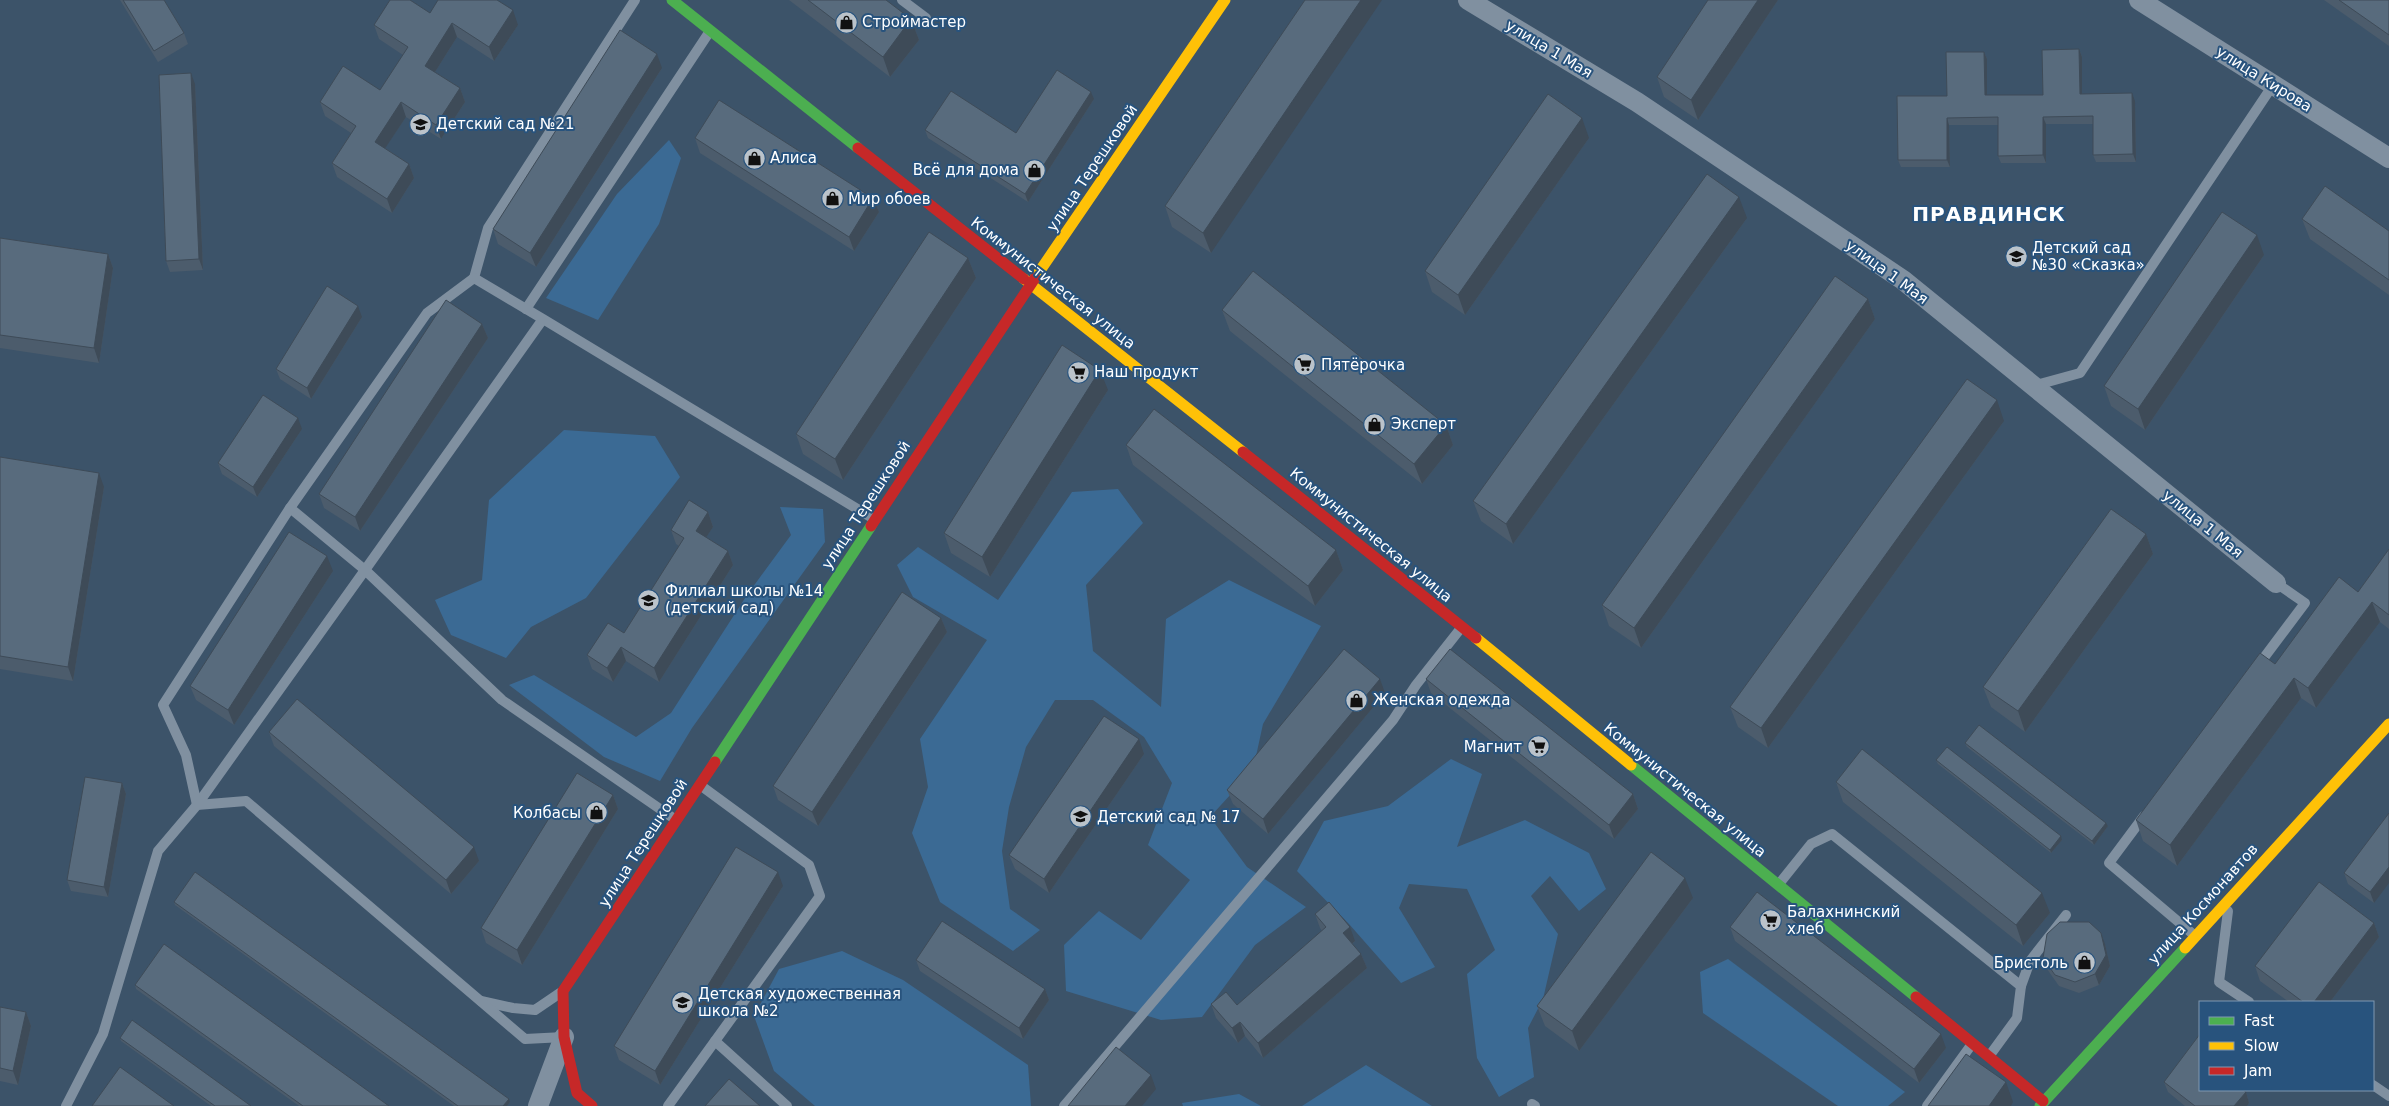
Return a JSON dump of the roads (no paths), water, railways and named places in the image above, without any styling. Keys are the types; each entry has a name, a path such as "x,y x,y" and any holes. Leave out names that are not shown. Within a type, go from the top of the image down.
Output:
{"street":[{"name":"Коммунистическая улица","path":"672,0 1462,627 1989,1056 2045,1104"},
{"name":"улица Терешковой","path":"563,991 1030,284 1225,0"},
{"name":"улица 1 Мая","path":"1468,0 1637,102 1903,280 2276,583"},
{"name":"улица Кирова","path":"2139,0 2389,158"},
{"name":"улица Космонавтов","path":"2045,1104 2194,936 2389,724"},
{"path":"563,991 564,1037 577,1093 592,1106"},
{"path":"538,1106 564,1037"}],"lane":[{"path":"197,805 186,755 163,705 290,508 427,313 474,278 488,228 635,0"},
{"path":"902,0 926,18"},
{"path":"526,309 710,30"},
{"path":"2033,386 2080,373 2273,85"},
{"path":"474,278 875,519"},
{"path":"66,1106 103,1034 158,851 197,805 543,319"},
{"path":"290,508 365,570 502,700 676,820"},
{"path":"2251,674 2305,603 2276,583"},
{"path":"1064,1106 1393,720 1416,685 1462,627"},
{"path":"668,1106 820,896 809,865 700,784"},
{"path":"197,805 246,801 525,1039 564,1037"},
{"path":"2150,808 2109,863 2194,936"},
{"path":"1778,885 1811,844 1832,834 2020,986"},
{"path":"2230,898 2218,982 2247,1001"},
{"path":"1989,1056 2017,1018 2020,986 2030,961 2066,915"},
{"path":"480,1000 513,1008 535,1010 563,991"},
{"path":"715,1041 788,1106"},
{"path":"1927,1106 1972,1043"},
{"path":"2374,1086 2389,1096"}],"place":[{"name":"Строймастер","path":"846,22"},
{"name":"Детский сад №21","path":"420,124"},
{"name":"Алиса","path":"754,158"},
{"name":"Всё для дома","path":"1035,170"},
{"name":"Мир обоев","path":"832,199"},
{"name":"Детский сад №30 «Сказка»","path":"2016,257"},
{"name":"Пятёрочка","path":"1305,365"},
{"name":"Наш продукт","path":"1078,372"},
{"name":"Эксперт","path":"1375,424"},
{"name":"Филиал школы №14 (детский сад)","path":"649,600"},
{"name":"Женская одежда","path":"1357,700"},
{"name":"Магнит","path":"1538,747"},
{"name":"Колбасы","path":"597,813"},
{"name":"Детский сад № 17","path":"1081,817"},
{"name":"Балахнинский хлеб","path":"1771,921"},
{"name":"Бристоль","path":"2084,963"},
{"name":"Детская художественная школа №2","path":"682,1003"}],"district":[{"name":"ПРАВДИНСК","path":"1989,214"}]}
